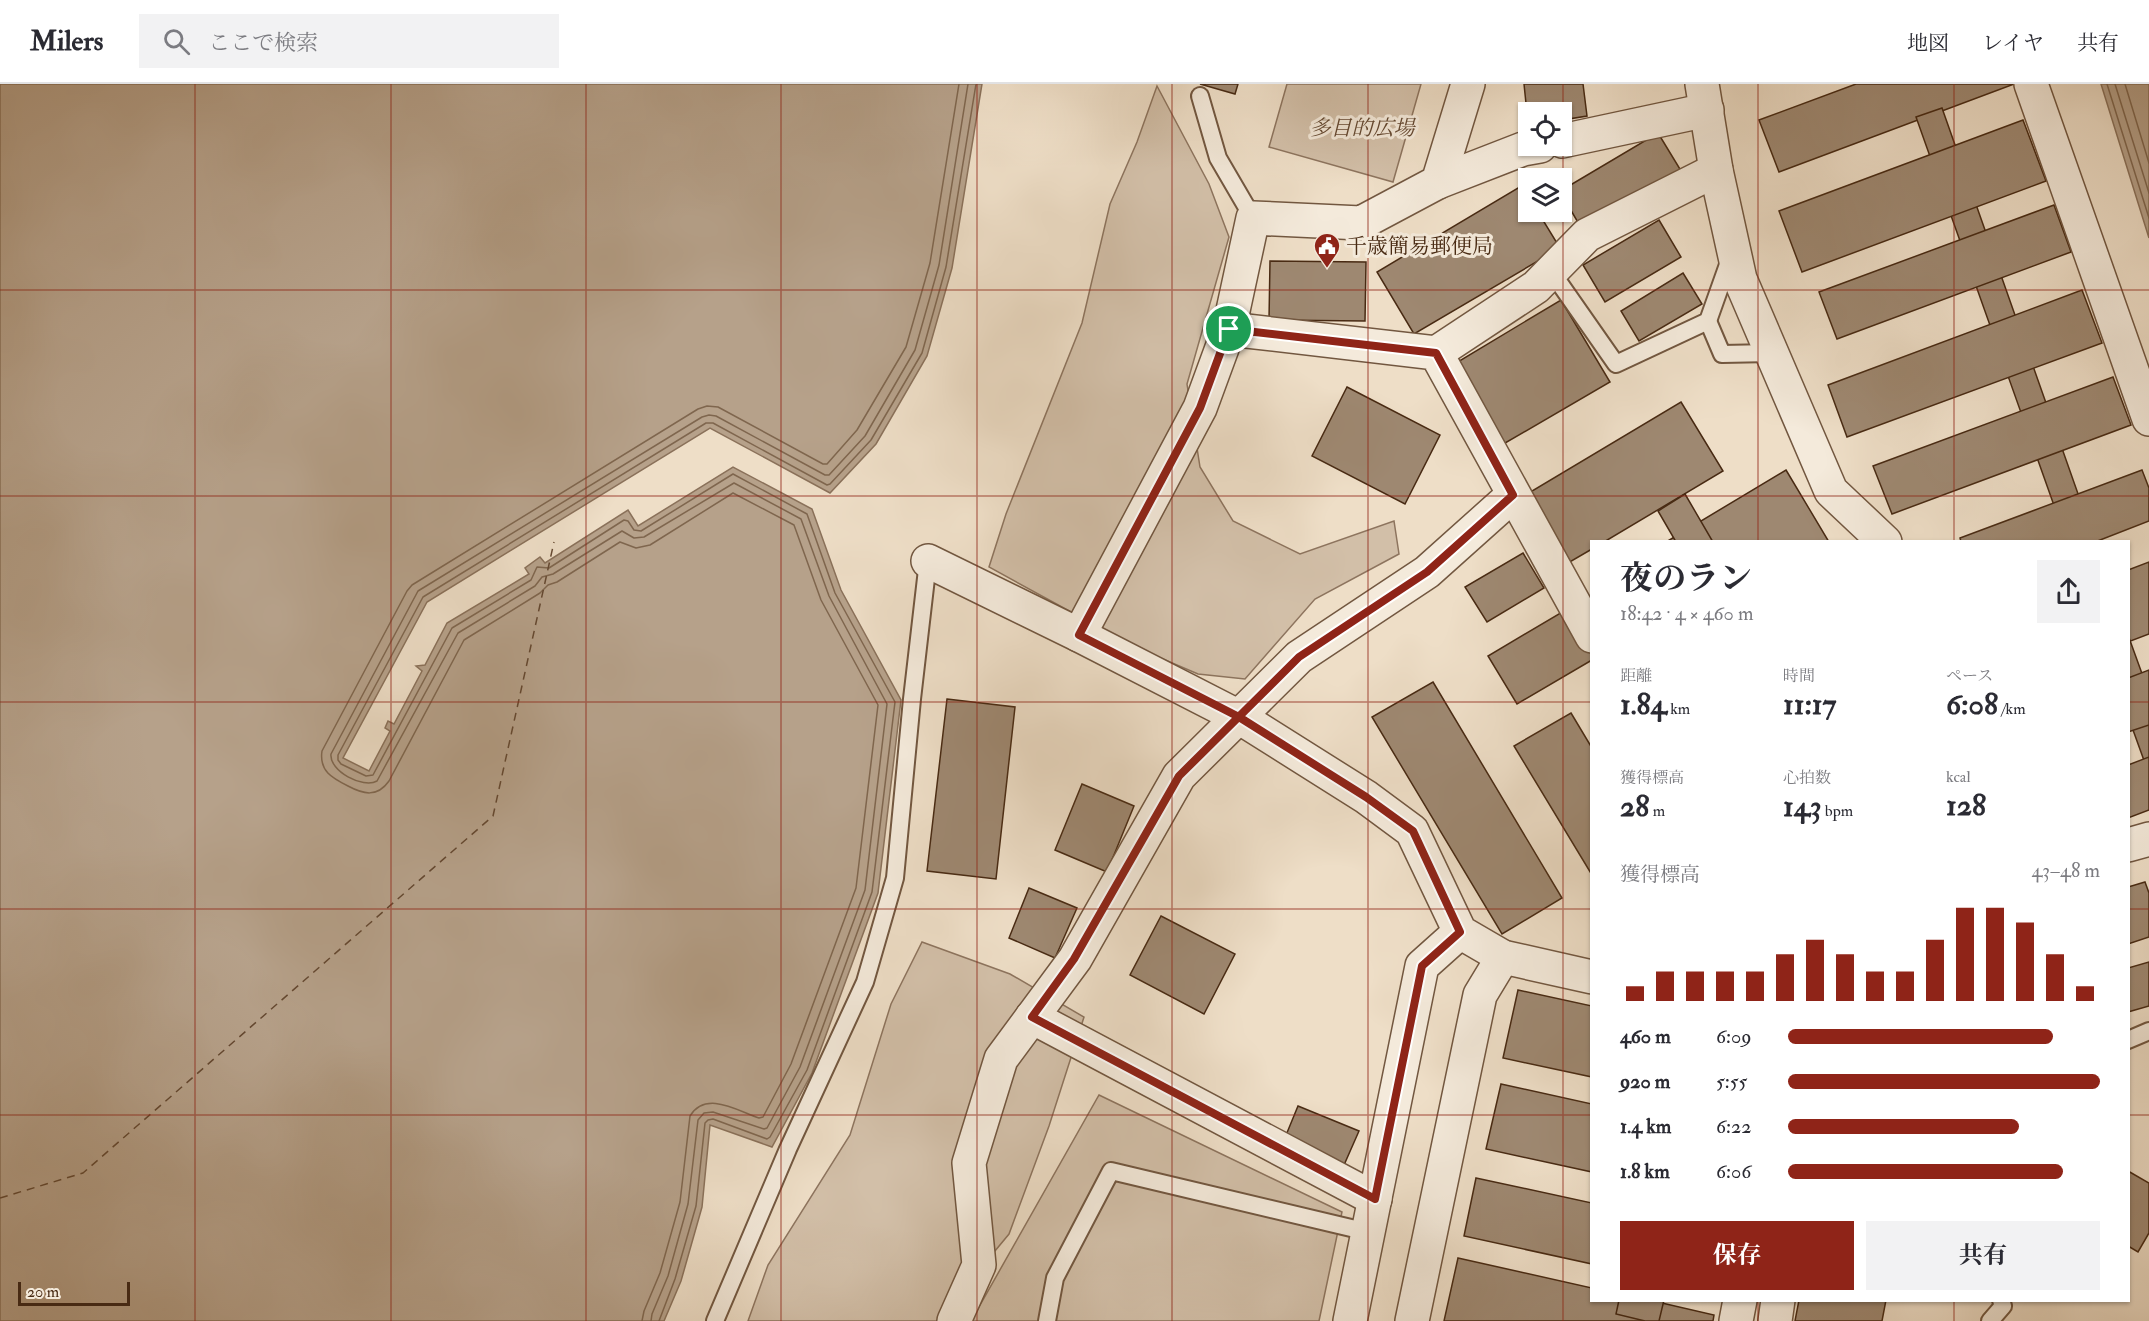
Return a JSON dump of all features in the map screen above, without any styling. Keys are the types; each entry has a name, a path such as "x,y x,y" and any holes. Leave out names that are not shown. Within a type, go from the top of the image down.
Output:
{"street":[{"path":"1438,182 1468,84"},
{"path":"2031,84 2149,419"},
{"path":"1572,138 1705,97 1716,170 1740,279 1831,491 1883,540"},
{"path":"1079,635 1200,408 1229,329 1253,218 1361,223 1438,182 1518,151"},
{"path":"1229,329 1436,353 1536,287 1587,235 1716,170"},
{"path":"1436,353 1590,632"},
{"path":"954,1321 980,1265 969,1163 1001,1059 1074,959 1179,776 1299,657 1427,572 1513,495"},
{"path":"928,561 1239,717 1366,797 1413,831 1460,932 1503,957 1590,977"},
{"path":"2130,844 2149,839"},
{"path":"1350,1321 1422,966 1460,932"},
{"path":"1412,1321 1480,995 1503,957"},
{"path":"1032,1017 1375,1199"},
{"path":"1736,1321 1740,1302"},
{"path":"1775,1321 1778,1302"}],"lane":[{"path":"1200,96 1218,158 1253,218"},
{"path":"1733,248 1708,321 1722,354 1771,353"},
{"path":"1551,271 1616,364 1708,321"},
{"path":"715,1321 788,1149 865,982 896,878 912,699 928,561"},
{"path":"2130,1039 2149,1030"},
{"path":"1047,1321 1055,1278 1111,1171 1368,1232"},
{"path":"1990,1321 2003,1306 2002,1302"}],"green space":[{"name":"多目的広場","path":"1287,84 1421,84 1393,182 1269,147"},
{"path":"1157,86 1209,184 1229,237 1187,384 1200,467 1233,521 1300,554 1394,521 1399,554 1315,599 1245,679 1198,674 1137,648 989,567 1006,514 1082,323 1110,204 1137,142"},
{"path":"922,942 1010,974 1084,1017 1049,1126 1009,1234 937,1321 748,1321 768,1265 850,1135 891,1004"},
{"path":"1099,1095 1342,1212 1319,1321 971,1321"}],"water":[{"path":"0,84 982,84 952,268 927,356 876,444 830,493 710,428 427,602 343,758 369,771 390,731 385,728 388,721 394,724 422,671 416,666 425,665 447,623 529,574 525,568 540,557 545,563 628,510 638,526 733,467 812,509 841,590 901,700 878,893 812,1073 772,1147 710,1125 702,1207 681,1281 664,1321 0,1321"},
{"path":"2101,84 2149,84 2149,238"}],"building":[{"path":"1200,84 1238,84 1235,94"},
{"path":"1524,84 1583,84 1587,116 1572,118 1572,102 1526,102"},
{"path":"1856,84 2014,84 1779,172 1759,120"},
{"path":"1942,108 2094,540 2066,540 1916,117"},
{"path":"2023,120 2046,181 1802,272 1779,211"},
{"path":"1658,133 1686,179 1587,238 1572,212 1572,184"},
{"path":"1518,188 1518,222 1544,222 1560,248 1414,334 1377,272"},
{"path":"2054,205 2071,252 1837,339 1819,292"},
{"path":"1659,220 1681,257 1605,302 1583,265"},
{"path":"1270,261 1366,262 1365,321 1269,320"},
{"path":"1683,273 1702,304 1639,341 1621,311"},
{"path":"2082,290 2102,343 1847,437 1828,385"},
{"path":"1561,300 1610,382 1500,446 1451,366"},
{"path":"2113,377 2131,425 1892,514 1873,466"},
{"path":"1347,387 1440,435 1405,504 1312,456"},
{"path":"1681,402 1723,471 1607,540 1590,540 1590,550 1568,563 1527,494"},
{"path":"1786,470 1828,540 1669,540"},
{"path":"2142,470 2149,488 2149,521 2100,540 1960,540 1960,538"},
{"path":"1685,494 1712,540 1675,540 1658,511"},
{"path":"1523,553 1544,588 1487,622 1465,587"},
{"path":"2149,562 2149,634 2130,641 2130,569"},
{"path":"1569,608 1590,643 1590,661 1517,704 1488,656"},
{"path":"2130,641 2149,693 2149,765 2146,766 2130,722"},
{"path":"2149,670 2149,725 2130,731 2130,677"},
{"path":"1433,682 1562,898 1502,934 1372,717"},
{"path":"947,699 1015,707 996,879 927,871"},
{"path":"1571,713 1590,745 1590,872 1514,746"},
{"path":"2149,757 2149,810 2130,817 2130,764"},
{"path":"1082,784 1134,806 1107,872 1055,850"},
{"path":"2145,882 2149,893 2149,937 2130,943 2130,886"},
{"path":"1029,888 1077,908 1055,958 1009,938"},
{"path":"1161,916 1235,954 1204,1014 1130,975"},
{"path":"2149,962 2149,1006 2130,1011 2130,967"},
{"path":"1518,990 1590,1006 1590,1077 1503,1058"},
{"path":"1501,1084 1590,1104 1590,1172 1486,1149"},
{"path":"1298,1106 1359,1131 1344,1165 1284,1140"},
{"path":"2130,1172 2149,1183 2149,1233 2138,1252 2130,1247"},
{"path":"1476,1178 1590,1203 1590,1264 1464,1236"},
{"path":"1458,1258 1590,1288 1590,1302 1658,1302 1714,1315 1713,1321 1444,1321"},
{"path":"1619,1302 1664,1302 1659,1321 1645,1321 1616,1314"},
{"path":"1799,1302 1886,1302 1882,1321 1795,1321"}],"ferry route":[{"path":"0,1198 83,1173 493,816 554,542"}],"place":[{"name":"千歳簡易郵便局","path":"1327,269"}],"route":[{"path":"1229,329 1200,408 1079,635 1239,717 1366,797 1413,831 1460,932 1422,966 1375,1199 1032,1017 1074,959 1179,776 1239,717 1299,657 1427,572 1513,495 1436,353 1229,329"}]}
